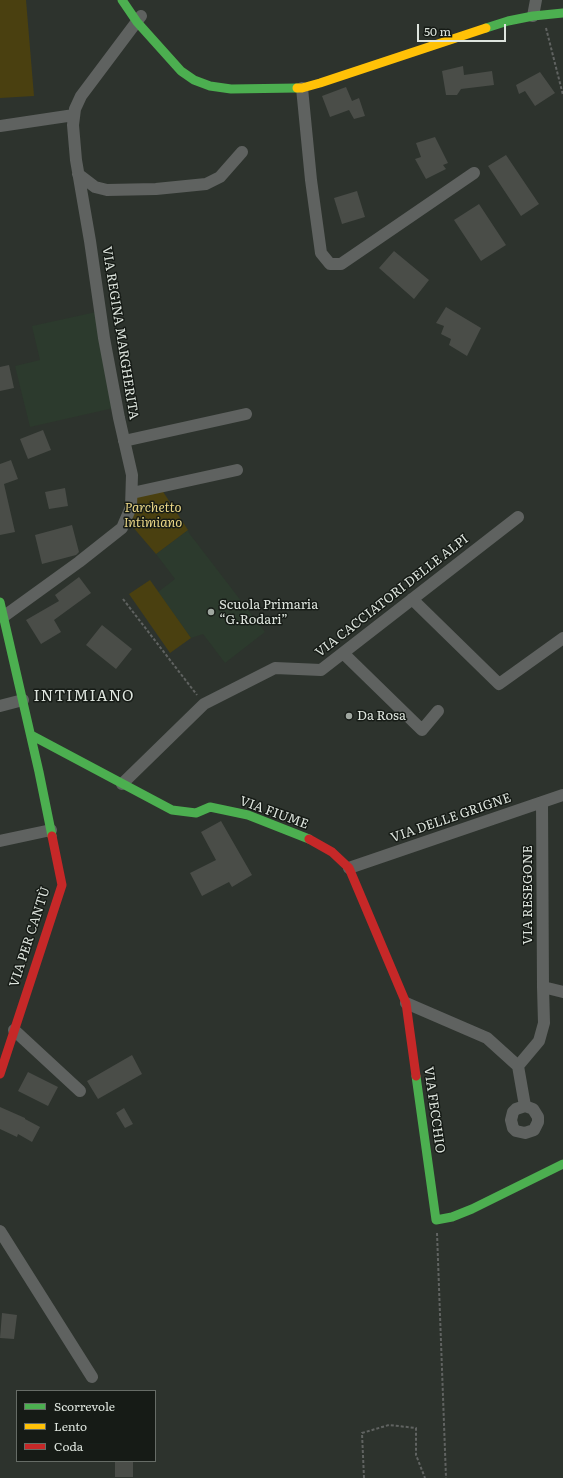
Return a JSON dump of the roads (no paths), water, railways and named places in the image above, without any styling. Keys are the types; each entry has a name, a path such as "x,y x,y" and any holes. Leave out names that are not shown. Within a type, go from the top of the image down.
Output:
{"street":[{"path":"122,0 139,18 181,71 194,80 210,86 231,89 302,88 320,84 508,21 563,13"},
{"path":"133,0 139,18"},
{"path":"536,0 538,16"},
{"name":"VIA REGINA MARGHERITA","path":"3,617 79,562 122,528 131,507 132,475 119,418 104,338 90,241 78,174 73,125 75,109 81,96 139,18"},
{"path":"302,88 311,180 321,253 330,264 341,264 474,173"},
{"path":"0,126 74,115"},
{"path":"78,174 95,187 107,190 156,189 206,184 220,177 242,152"},
{"path":"124,441 246,414"},
{"path":"132,493 237,470"},
{"name":"VIA CACCIATORI DELLE ALPI","path":"122,784 204,704 275,668 321,670 518,517"},
{"path":"412,599 499,684 563,638"},
{"name":"VIA PER CANTÙ","path":"0,602 31,735 62,885 0,1074"},
{"path":"343,653 422,730 438,711"},
{"path":"0,706 23,700"},
{"name":"VIA FIUME","path":"31,735 172,810 196,813 210,807 248,815 304,837 332,852 349,868 406,1003"},
{"name":"VIA DELLE GRIGNE","path":"349,868 563,795"},
{"name":"VIA RESEGONE","path":"518,1066 539,1041 544,1023 542,802"},
{"path":"0,841 51,830"},
{"path":"543,987 563,992"},
{"path":"406,1003 487,1038 518,1066 525,1106"},
{"name":"VIA FECCHIO","path":"406,1003 436,1220 452,1217 472,1209 563,1164"},
{"path":"14,1030 80,1091"},
{"path":"0,1231 92,1377"}],"place":[{"name":"Scuola Primaria “G.Rodari”","path":"211,612"},
{"name":"Da Rosa","path":"349,716"}],"district":[{"name":"INTIMIANO","path":"84,697"}],"park label":[{"name":"Parchetto Intimiano","path":"153,516"}]}
